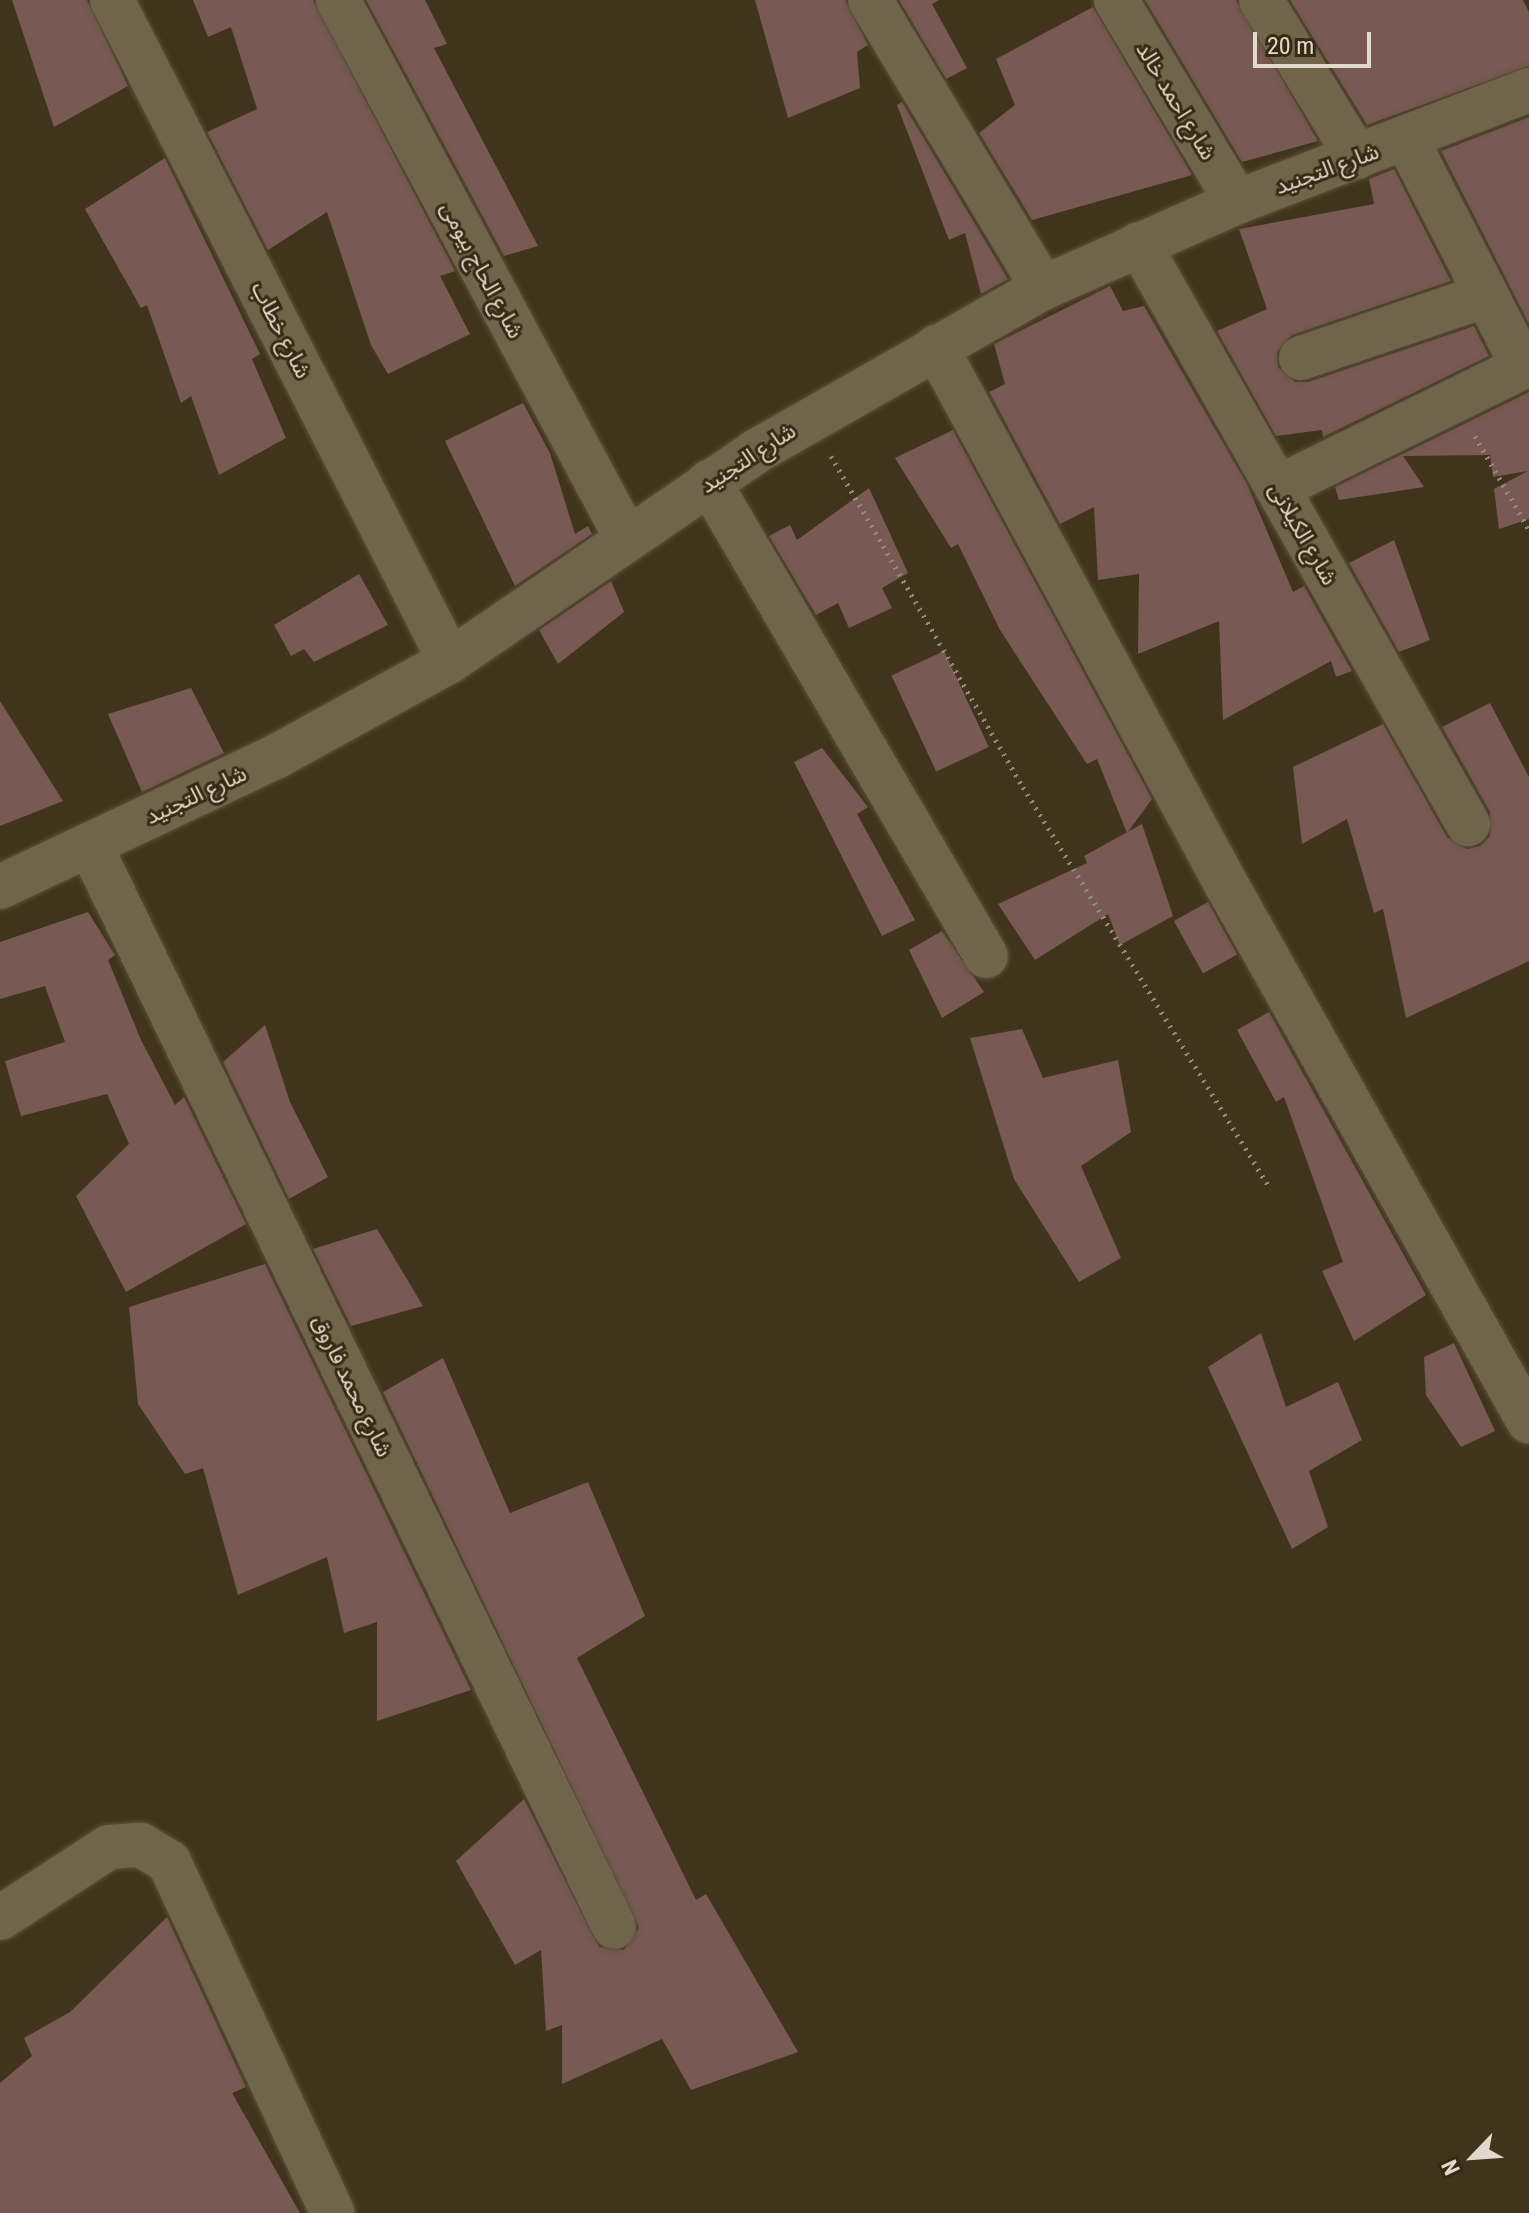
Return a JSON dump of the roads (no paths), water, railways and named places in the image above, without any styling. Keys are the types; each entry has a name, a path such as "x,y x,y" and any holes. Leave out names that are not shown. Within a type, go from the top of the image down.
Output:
{"street":[{"name":"شارع خطاب","path":"112,0 450,661"},
{"name":"شارع الحاج بيومى","path":"338,0 627,539"},
{"path":"870,0 1043,288"},
{"name":"شارع احمد خالد","path":"1116,0 1237,202"},
{"path":"1261,0 1357,157"},
{"name":"شارع التجنيد","path":"5,872 90,845 277,756 450,661 709,482 809,419 1043,288 1237,202 1407,140 1529,90"},
{"path":"1277,488 1526,366 1407,140"},
{"name":"شارع الكيلانى","path":"1139,244 1468,824"},
{"path":"1301,358 1487,295"},
{"path":"936,347 1226,884 1529,1422"},
{"path":"709,482 986,956"},
{"name":"شارع محمد فاروق","path":"90,845 614,1927"},
{"path":"0,1918 109,1847 141,1845 169,1862 333,2213"}]}
